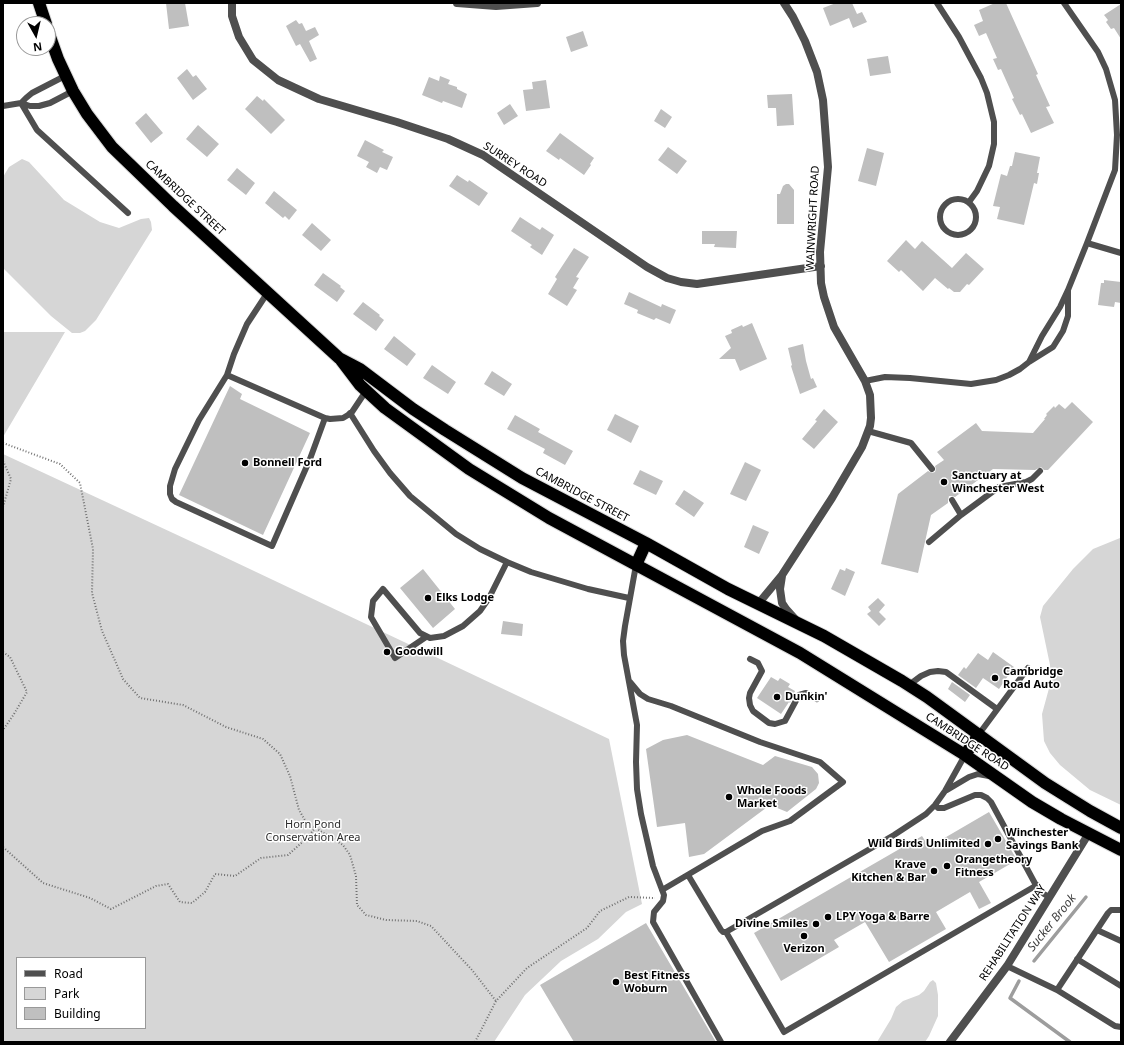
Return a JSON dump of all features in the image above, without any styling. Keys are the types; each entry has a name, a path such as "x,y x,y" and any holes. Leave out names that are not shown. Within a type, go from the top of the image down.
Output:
{"highway":[{"path":"39,3 43,16"},
{"name":"CAMBRIDGE STREET","path":"56,51 73,91 95,125 121,156 173,206 339,358 366,392 385,408 469,469 549,518 800,653"},
{"name":"CAMBRIDGE STREET","path":"339,358 360,369 413,409 509,470 596,518 646,543 728,589 824,636"},
{"path":"636,565 646,543"},
{"name":"CAMBRIDGE ROAD","path":"824,636 909,685 979,734 1050,787 1121,828"},
{"name":"CAMBRIDGE ROAD","path":"800,653 965,755 1032,802 1121,850"},
{"path":"965,755 979,734"}],"street":[{"name":"SURREY ROAD","path":"232,3 232,16 239,37 253,60 278,80 319,99 397,122 440,137 483,155 647,267 667,278 697,284 821,266"},
{"path":"457,3 496,6 537,3"},
{"name":"WAINWRIGHT ROAD","path":"758,604 782,575 835,492 862,447 871,418 870,395 865,381 832,322 822,290 820,252 828,166 823,100 817,72 805,41 784,3"},
{"name":"WAINWRIGHT ROAD","path":"782,575 780,583 780,596 786,609 795,618 824,636"},
{"name":"REHABILITATION WAY","path":"950,1042 1007,966 1089,833"}],"lane":[{"path":"937,3 959,37 987,93 991,108 994,133 992,156 982,180 969,202"},
{"path":"1029,362 1068,290 1115,170 1117,135 1115,100 1106,69 1098,52 1064,3"},
{"path":"21,103 32,93 66,76"},
{"path":"3,106 21,103 30,106 39,106 50,103 73,91"},
{"path":"21,103 34,126 128,213"},
{"path":"953,199 962,199 969,202 975,210 976,215 976,220 973,227 968,232 961,235 949,233 941,225 940,213 942,207 953,199"},
{"path":"1087,243 1121,253"},
{"path":"865,381 885,377 971,384 996,380 1009,375 1053,347 1063,331 1068,316 1068,290"},
{"path":"268,292 247,324 227,375 199,420 175,469 170,486 170,494 176,502 272,546 310,459 324,418"},
{"path":"227,375 324,418 343,418 350,413 366,392"},
{"path":"350,413 386,468 410,496 456,534 480,549 531,572 568,584 629,598"},
{"path":"868,431 911,443 932,469"},
{"path":"929,542 961,515 999,487 1026,482 1032,479 1040,471"},
{"path":"952,500 961,515"},
{"path":"426,637 395,658 371,617 373,601 383,589 417,630 426,637 435,638 453,632 472,619 489,598 507,562"},
{"path":"636,565 629,598 623,641 624,661 629,679 637,725 636,762 641,814 652,866 664,898 660,906 654,912 653,918 655,927 721,1042"},
{"path":"750,659 758,663 762,671 750,693 750,705 753,711 769,723 775,724 785,721 800,695 806,693 817,700"},
{"path":"979,734 1028,668"},
{"path":"909,685 921,676 930,672 946,672 997,709"},
{"path":"629,679 636,690 648,699 671,706 760,742 820,762 843,782 790,821 762,831 662,890"},
{"path":"726,932 894,835 926,814 946,791 965,755"},
{"path":"946,791 959,782 978,774 987,775 1004,782"},
{"path":"935,805 938,808 944,808 975,795 981,795 987,798 1037,885 1042,892 1050,897"},
{"path":"688,875 721,930 726,932 784,1032 1037,885"},
{"path":"1057,990 1111,910 1121,910"},
{"path":"1097,930 1121,941"},
{"path":"1077,959 1121,986"},
{"path":"1007,966 1057,990 1115,1026 1121,1027"}],"path":[{"path":"3,443 60,464 80,482 93,549 92,593 102,631 123,679 140,698 183,705 226,727 263,739 280,754 290,776 299,810 306,822 343,845 350,855 356,876 357,904 366,916 386,920 417,921 431,926 472,970 496,1001"},
{"path":"3,461 11,479 3,507"},
{"path":"3,652 10,657 27,692 3,730"},
{"path":"3,847 43,883 90,898 111,909 156,886 168,884 180,902 192,903 204,892 215,874 235,876 261,858 288,855 308,837 315,828"},
{"path":"475,1042 496,1001 527,968 587,928 600,911 629,898 664,898"}],"green space":[{"path":"22,159 29,162 64,200 100,222 119,228 141,219 149,218 151,222 152,230 96,320 85,331 80,333 72,333 51,316 3,268 3,177 9,167"},
{"path":"3,332 65,332 3,437"},
{"name":"Horn Pond Conservation Area","path":"3,454 609,739 642,904 626,912 598,939 561,961 525,995 494,1042 3,1042"},
{"path":"1120,538 1121,805 1090,790 1060,765 1050,753 1044,741 1042,714 1051,681 1050,665 1040,617 1043,606 1073,569 1093,549"},
{"path":"933,980 936,983 938,995 938,1016 925,1042 877,1042 891,1019 896,1007 903,1001 919,995"}],"building":[{"path":"166,3 185,3 189,26 169,29"},
{"path":"836,3 852,3 857,14 862,12 867,22 853,28 849,18 830,26 823,8"},
{"path":"995,3 1006,3 1038,74 1036,75 1050,106 1046,107 1054,123 1031,133 1022,114 1020,115 1012,99 1014,98 1001,69 998,70 993,59 997,58 986,33 979,36 974,25 983,21 979,10"},
{"path":"1121,4 1121,39 1114,28 1111,29 1106,22 1108,20 1104,15"},
{"path":"296,20 299,24 302,23 306,31 315,27 319,35 309,41 317,59 310,62 300,44 296,46 286,26"},
{"path":"583,31 588,46 571,52 566,37"},
{"path":"888,56 891,73 870,76 867,59"},
{"path":"187,69 193,77 196,75 207,89 193,100 177,78"},
{"path":"440,76 450,80 448,84 457,87 457,89 467,94 462,108 443,101 442,103 422,95 429,77 439,81"},
{"path":"546,80 550,108 526,111 523,90 533,89 532,82"},
{"path":"792,94 794,125 777,126 776,108 768,108 767,95"},
{"path":"257,96 263,101 264,99 285,120 271,134 245,109"},
{"path":"510,104 518,116 504,125 497,113"},
{"path":"661,109 672,117 665,128 654,121"},
{"path":"146,113 163,133 151,143 135,123"},
{"path":"198,125 219,144 207,157 186,139"},
{"path":"560,133 594,158 584,175 560,158 559,160 546,151"},
{"path":"365,140 384,150 382,152 393,157 387,170 380,167 377,173 366,167 369,162 357,156"},
{"path":"668,147 687,161 677,174 658,160"},
{"path":"867,148 884,153 876,186 858,181"},
{"path":"1015,152 1040,157 1037,173 1039,173 1037,184 1034,183 1024,225 997,219 1000,207 993,206 1001,174 1007,176 1010,166 1012,166"},
{"path":"237,168 255,183 246,195 227,180"},
{"path":"457,175 468,182 469,180 488,193 479,206 449,186"},
{"path":"789,184 794,190 794,224 777,224 777,194 780,194 783,186"},
{"path":"274,191 297,210 289,220 285,216 283,218 265,203"},
{"path":"520,217 540,230 542,227 554,235 542,255 530,247 532,245 511,231"},
{"path":"312,223 331,240 321,251 302,235"},
{"path":"702,231 737,231 736,248 714,247 715,244 702,244"},
{"path":"906,240 915,249 922,241 952,268 966,253 984,269 960,292 954,292 949,288 948,289 935,278 923,291 901,270 899,272 887,261"},
{"path":"574,248 589,257 576,277 579,278 573,288 577,290 567,306 548,294 557,279 555,277"},
{"path":"323,273 341,286 340,287 345,291 337,302 314,285"},
{"path":"1104,280 1121,282 1121,303 1115,302 1114,307 1098,305 1101,283 1104,283"},
{"path":"629,292 661,307 662,304 676,310 670,324 656,318 654,320 637,313 638,310 624,304"},
{"path":"363,302 384,320 376,331 353,314"},
{"path":"752,323 767,359 740,371 735,359 719,359 731,348 725,336 732,333 731,330 742,325 743,327"},
{"path":"394,336 416,354 407,366 384,349"},
{"path":"803,344 811,379 813,378 817,387 800,394 791,366 788,348"},
{"path":"432,365 456,382 448,394 423,378"},
{"path":"492,371 512,384 504,396 484,384"},
{"path":"230,386 242,394 240,399 310,433 263,535 179,495"},
{"name":"Sanctuary at Winchester West","path":"1072,402 1093,422 1048,470 1044,470 1041,467 1035,470 993,469 955,497 949,496 948,503 931,515 918,573 881,564 898,494 928,471 932,473 935,472 935,466 944,460 937,452 976,423 982,431 1033,433 1045,419 1046,414 1054,406 1055,408 1059,404 1065,409"},
{"path":"824,409 838,422 814,449 802,439 817,421 815,420"},
{"path":"615,414 639,426 631,443 607,430"},
{"path":"515,415 540,429 538,432 573,451 565,465 543,453 545,449 507,429"},
{"path":"745,462 761,470 746,501 730,494"},
{"path":"640,470 663,481 656,495 633,484"},
{"path":"684,490 704,503 694,517 675,504"},
{"path":"753,525 769,532 759,554 744,547"},
{"path":"846,568 855,572 845,596 831,589 840,569 845,571"},
{"name":"Elks Lodge","path":"423,569 455,609 433,628 400,588"},
{"path":"878,598 885,605 879,612 886,619 879,626 867,614 871,611 868,607"},
{"path":"503,621 523,624 522,636 501,634"},
{"name":"Cambridge Road Auto","path":"993,652 1014,667 999,689 983,678 976,688 958,675 964,667 966,669 978,653 988,660"},
{"name":"Dunkin'","path":"771,677 778,681 780,678 790,684 788,687 795,691 790,703 789,702 781,714 757,698"},
{"path":"952,682 970,695 965,702 948,689"},
{"name":"Whole Foods Market","path":"687,735 763,765 775,756 812,767 818,774 819,783 816,789 787,812 770,805 704,854 689,857 685,823 657,827 646,749 663,740"},
{"path":"989,812 1017,860 979,882 991,903 979,909 970,892 936,912 946,929 889,962 865,922 834,940 839,947 781,981 754,933 922,836 929,847"},
{"path":"646,923 716,1042 574,1042 540,985"}],"waterway":[{"name":"Sucker Brook","path":"1034,961 1086,897"},
{"name":"Sucker Brook","path":"1019,981 1010,998 1070,1042"}],"place":[{"name":"Bonnell Ford","path":"245,463"},
{"name":"Sanctuary at Winchester West","path":"944,482"},
{"name":"Elks Lodge","path":"428,598"},
{"name":"Goodwill","path":"387,652"},
{"name":"Cambridge Road Auto","path":"995,678"},
{"name":"Dunkin'","path":"777,697"},
{"name":"Whole Foods Market","path":"729,797"},
{"name":"Winchester Savings Bank","path":"998,839"},
{"name":"Wild Birds Unlimited","path":"988,844"},
{"name":"Orangetheory Fitness","path":"947,866"},
{"name":"Krave Kitchen & Bar","path":"934,871"},
{"name":"LPY Yoga & Barre","path":"828,917"},
{"name":"Divine Smiles","path":"816,924"},
{"name":"Verizon","path":"804,936"},
{"name":"Best Fitness Woburn","path":"616,982"}]}
